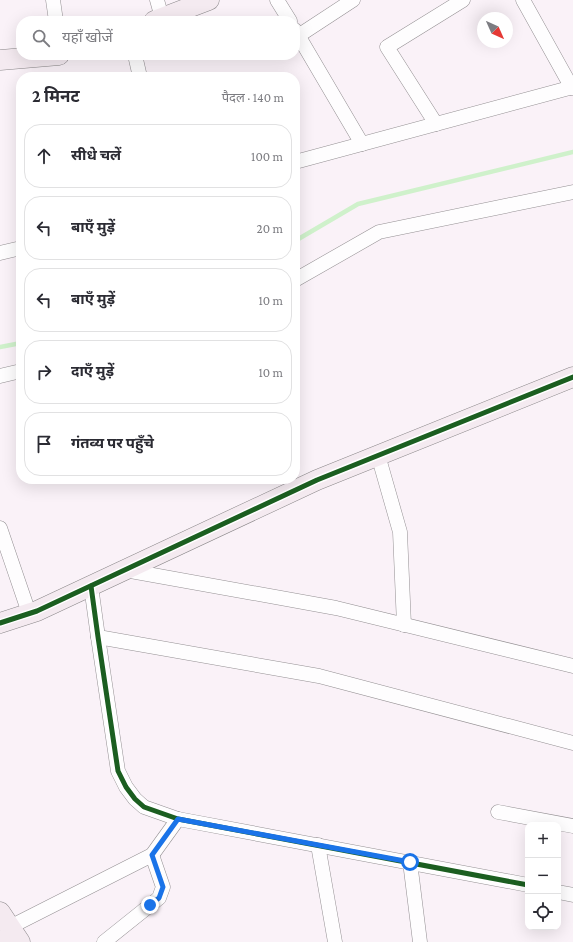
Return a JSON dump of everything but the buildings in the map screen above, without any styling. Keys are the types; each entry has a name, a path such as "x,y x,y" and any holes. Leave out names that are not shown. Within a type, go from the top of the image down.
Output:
{"street":[{"path":"53,0 55,16"},
{"path":"158,13 209,0"},
{"path":"277,0 287,16"},
{"path":"300,31 353,0"},
{"path":"436,124 386,47 463,0"},
{"path":"300,161 573,88 523,0"},
{"path":"300,38 362,144"},
{"path":"0,60 16,59"},
{"path":"136,60 139,72"},
{"path":"300,277 379,232 573,192"},
{"path":"0,252 16,249"},
{"path":"0,376 16,372"},
{"path":"0,623 37,611 317,480 573,377"},
{"path":"378,455 400,532 404,625"},
{"path":"0,528 29,614"},
{"path":"126,570 336,608 573,666"},
{"path":"91,586 118,771 126,787 135,799 144,806 178,819 525,884"},
{"path":"98,637 319,676 573,743"},
{"path":"498,812 573,826"},
{"path":"6,933 152,855 178,819"},
{"path":"318,845 335,942"},
{"path":"104,942 159,898 163,887 152,855"},
{"path":"410,862 420,942"},
{"path":"561,893 573,895"}],"waterway":[{"path":"300,238 358,204 573,152"},
{"path":"0,347 16,344"}],"cycle path":[{"path":"0,623 37,611 317,480 573,377"},
{"path":"91,586 118,771 126,787 135,799 144,807 178,819 525,884"}],"route":[{"path":"150,905 159,898 163,887 152,855 178,819 410,862"}]}
